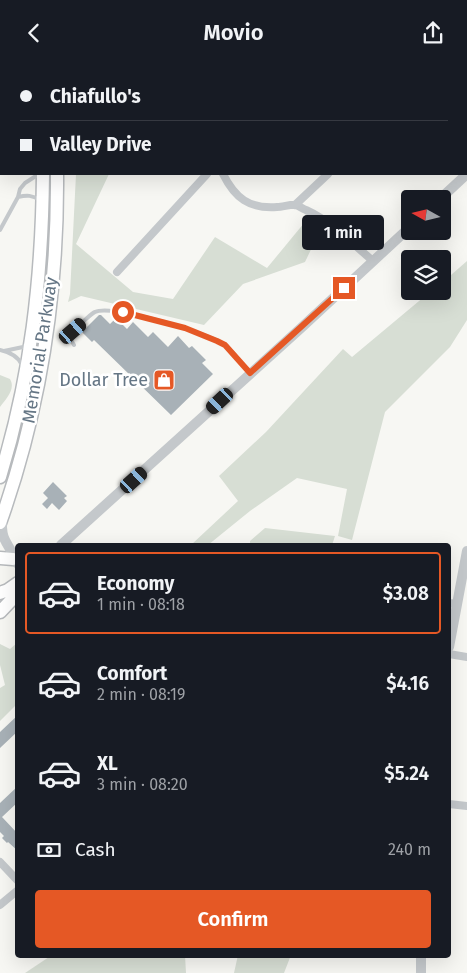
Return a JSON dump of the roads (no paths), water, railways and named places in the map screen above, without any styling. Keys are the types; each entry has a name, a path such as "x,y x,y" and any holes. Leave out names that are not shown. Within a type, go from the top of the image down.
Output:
{"highway":[{"name":"Memorial Parkway","path":"0,477 11,439 31,340 39,274 42,202 41,175"},
{"name":"Memorial Parkway","path":"1,521 30,422 45,341 55,255 57,175"},
{"path":"0,593 15,585"},
{"path":"0,612 15,596"}],"street":[{"path":"117,272 206,175"},
{"path":"224,175 234,191 249,204 268,208 294,205 316,215 327,221 373,261"},
{"path":"294,205 327,175"},
{"path":"450,190 466,175"},
{"path":"63,543 401,235"},
{"path":"1,521 4,539 13,553 10,560"},
{"path":"451,626 453,604 467,551"},
{"path":"451,654 467,657"},
{"path":"451,804 467,806"},
{"path":"0,862 15,878"},
{"path":"0,905 15,892"},
{"path":"421,958 421,973"}],"lane":[{"path":"0,230 18,197 20,189 25,183 39,175"},
{"path":"18,197 30,195 42,202"},
{"path":"74,345 71,340 73,331 95,312 123,312 185,328 217,341 225,345 250,373"},
{"path":"2,351 23,347 31,340"},
{"path":"2,351 14,355 26,371"}],"place":[{"name":"Dollar Tree","path":"164,380"}]}
